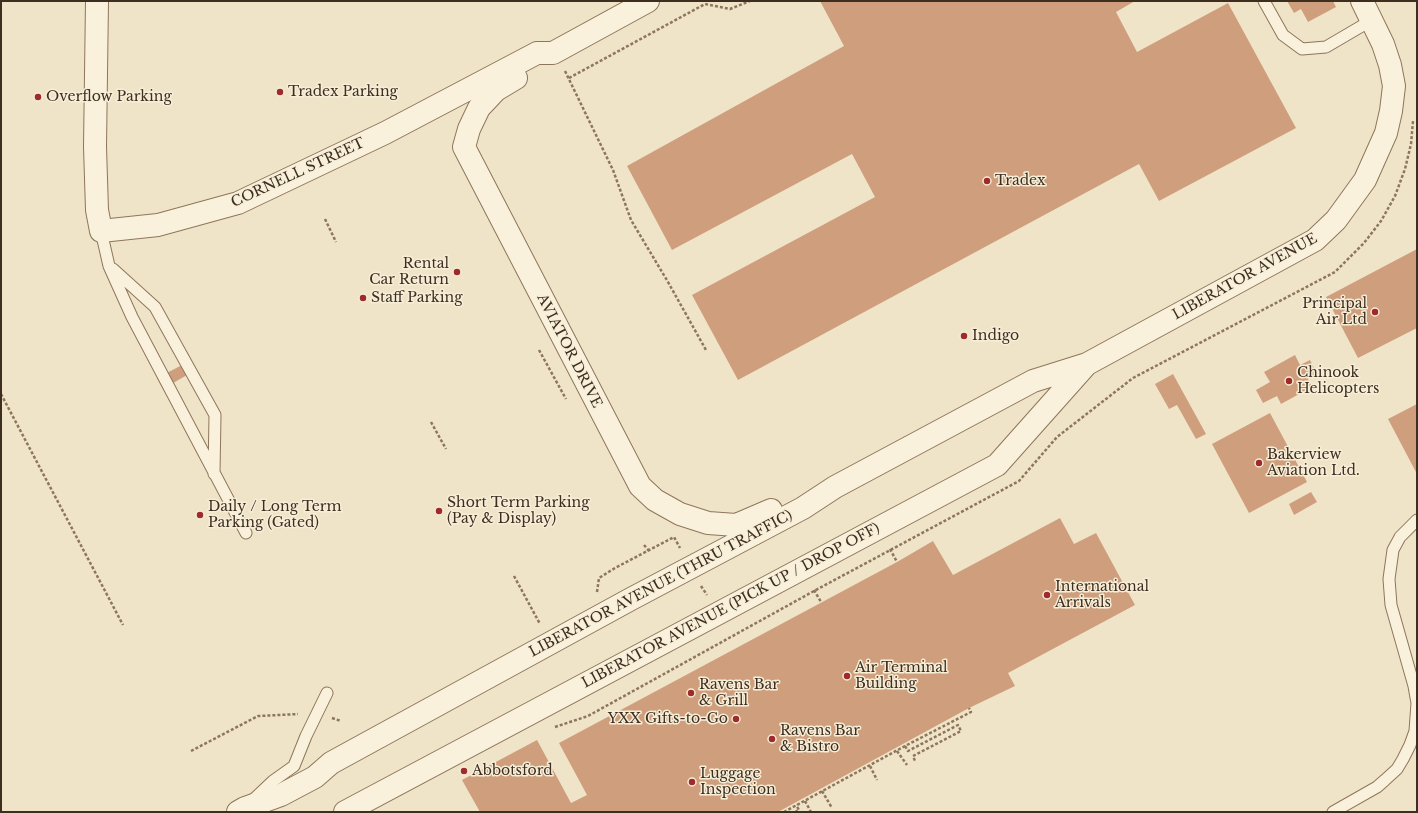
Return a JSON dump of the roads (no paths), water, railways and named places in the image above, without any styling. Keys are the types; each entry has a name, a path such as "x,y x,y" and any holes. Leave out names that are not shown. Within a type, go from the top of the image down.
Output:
{"street":[{"path":"98,1 95,147 96,196 101,231"},
{"name":"CORNELL STREET","path":"101,231 158,225 238,203 385,132 537,53 558,60 648,1"},
{"name":"LIBERATOR AVENUE","path":"1087,364 1315,240 1336,220 1365,180 1386,133 1391,111 1394,86 1390,65 1383,44 1367,10"},
{"name":"AVIATOR DRIVE","path":"558,60 541,65 496,90 479,108 469,129 464,147 640,486 655,500 680,514 708,523 736,525 802,496 834,487"},
{"name":"LIBERATOR AVENUE (THRU TRAFFIC)","path":"242,810 281,795 308,781 331,763 624,602 802,508 834,487 1032,381 1087,364"},
{"name":"LIBERATOR AVENUE (PICK UP / DROP OFF)","path":"345,812 997,465 1087,364"}],"lane":[{"path":"1264,1 1283,35 1302,49 1326,47 1367,10"},
{"path":"101,231 109,266 132,317 246,533"},
{"path":"109,266 155,307 216,415 214,474"},
{"path":"1333,812 1377,787 1386,780 1397,769 1403,759 1415,731 1417,703 1414,686 1391,605 1389,579 1393,550 1400,537 1417,520"},
{"path":"242,810 273,781 294,766 306,736 327,693"}],"place":[{"name":"Tradex Parking","path":"280,92"},
{"name":"Overflow Parking","path":"38,97"},
{"name":"Tradex","path":"987,181"},
{"name":"Rental Car Return","path":"457,272"},
{"name":"Staff Parking","path":"363,298"},
{"name":"Principal Air Ltd","path":"1375,312"},
{"name":"Indigo","path":"964,336"},
{"name":"Chinook Helicopters","path":"1289,381"},
{"name":"Bakerview Aviation Ltd.","path":"1259,463"},
{"name":"Short Term Parking (Pay & Display)","path":"439,511"},
{"name":"Daily / Long Term Parking (Gated)","path":"200,515"},
{"name":"International Arrivals","path":"1047,595"},
{"name":"Air Terminal Building","path":"847,676"},
{"name":"Ravens Bar & Grill","path":"691,693"},
{"name":"YXX Gifts-to-Go","path":"736,719"},
{"name":"Ravens Bar & Bistro","path":"772,739"},
{"name":"Abbotsford","path":"464,771"},
{"name":"Luggage Inspection","path":"692,782"}]}
